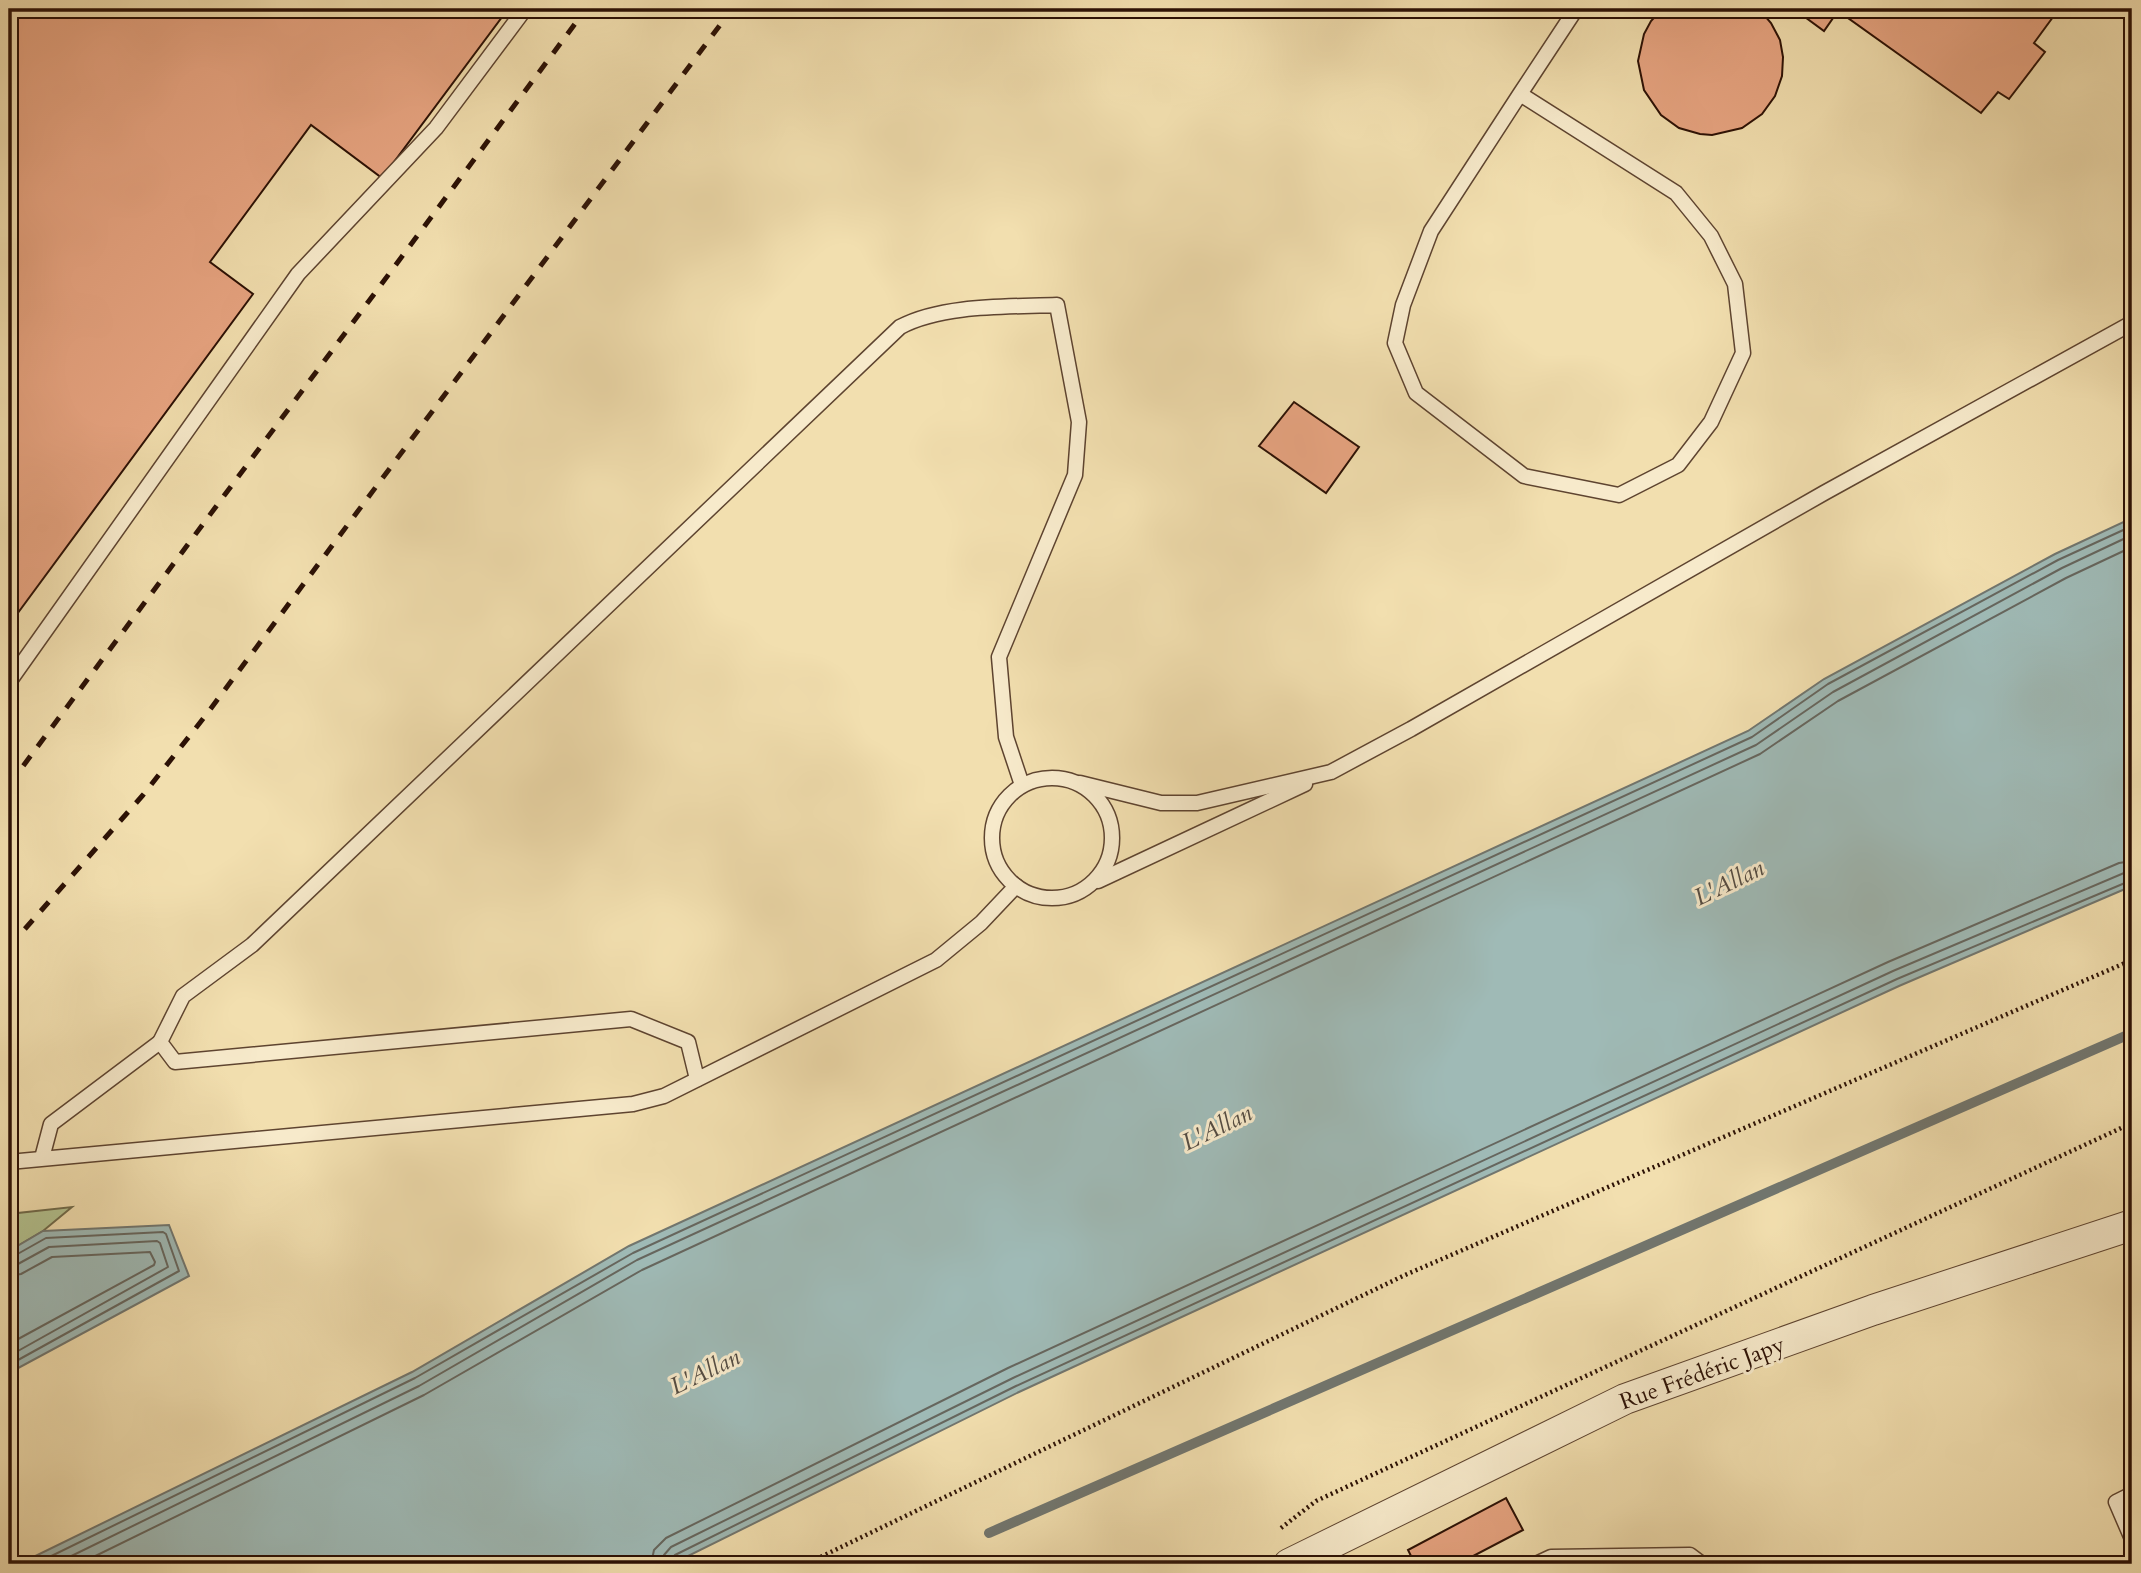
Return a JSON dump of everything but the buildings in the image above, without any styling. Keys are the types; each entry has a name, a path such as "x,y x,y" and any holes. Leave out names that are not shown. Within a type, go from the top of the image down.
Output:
{"street":[{"name":"Rue Frédéric Japy","path":"1289,1564 1625,1399 1873,1310 2132,1225"}],"lane":[{"path":"9,682 298,274 436,128 525,9"},
{"path":"1520,94 1676,193 1711,236 1735,284 1743,353 1711,422 1678,465 1619,495 1524,476 1416,394 1395,344 1403,305 1430,231 1520,94 1576,9"},
{"path":"42,1158 51,1124 160,1042 183,996 251,945 900,327 914,319 976,308 1057,305 1079,422 1075,475 999,657 1006,737 1022,785"},
{"path":"1331,772 1197,803 1161,803 1060,777 1041,778 1022,785 1006,797 996,814 991,834 993,854 1002,872 1016,886 1033,896 1054,898 1073,895 1120,869 1186,841 1331,772 1824,493 2132,323"},
{"path":"1080,783 1096,795 1107,812 1113,831 1112,851 1104,870 1090,885"},
{"path":"9,1162 633,1104 664,1096 936,960 981,923 1016,886"},
{"path":"160,1042 175,1062 631,1019 688,1042 697,1080"},
{"path":"2132,1494 2116,1502 2132,1539"},
{"path":"1536,1564 1551,1557 1690,1555 1702,1564"}],"path":[{"path":"806,1564 1405,1275 2132,960"},
{"path":"1276,1532 1316,1501 2132,1123"}],"green space":[{"path":"72,1207 43,1231 9,1251 9,1214"}],"water":[{"name":"L'Allan","path":"2132,518 2132,886 1899,986 1019,1392 672,1564 19,1564 412,1372 629,1246 1748,731 1824,679 2055,554"},
{"path":"169,1225 189,1276 9,1373 9,1251 43,1231"}],"waterway":[{"path":"989,1533 2132,1033"}],"railway":[{"path":"9,785 586,9"},
{"path":"9,947 143,795 206,715 732,9"}]}
